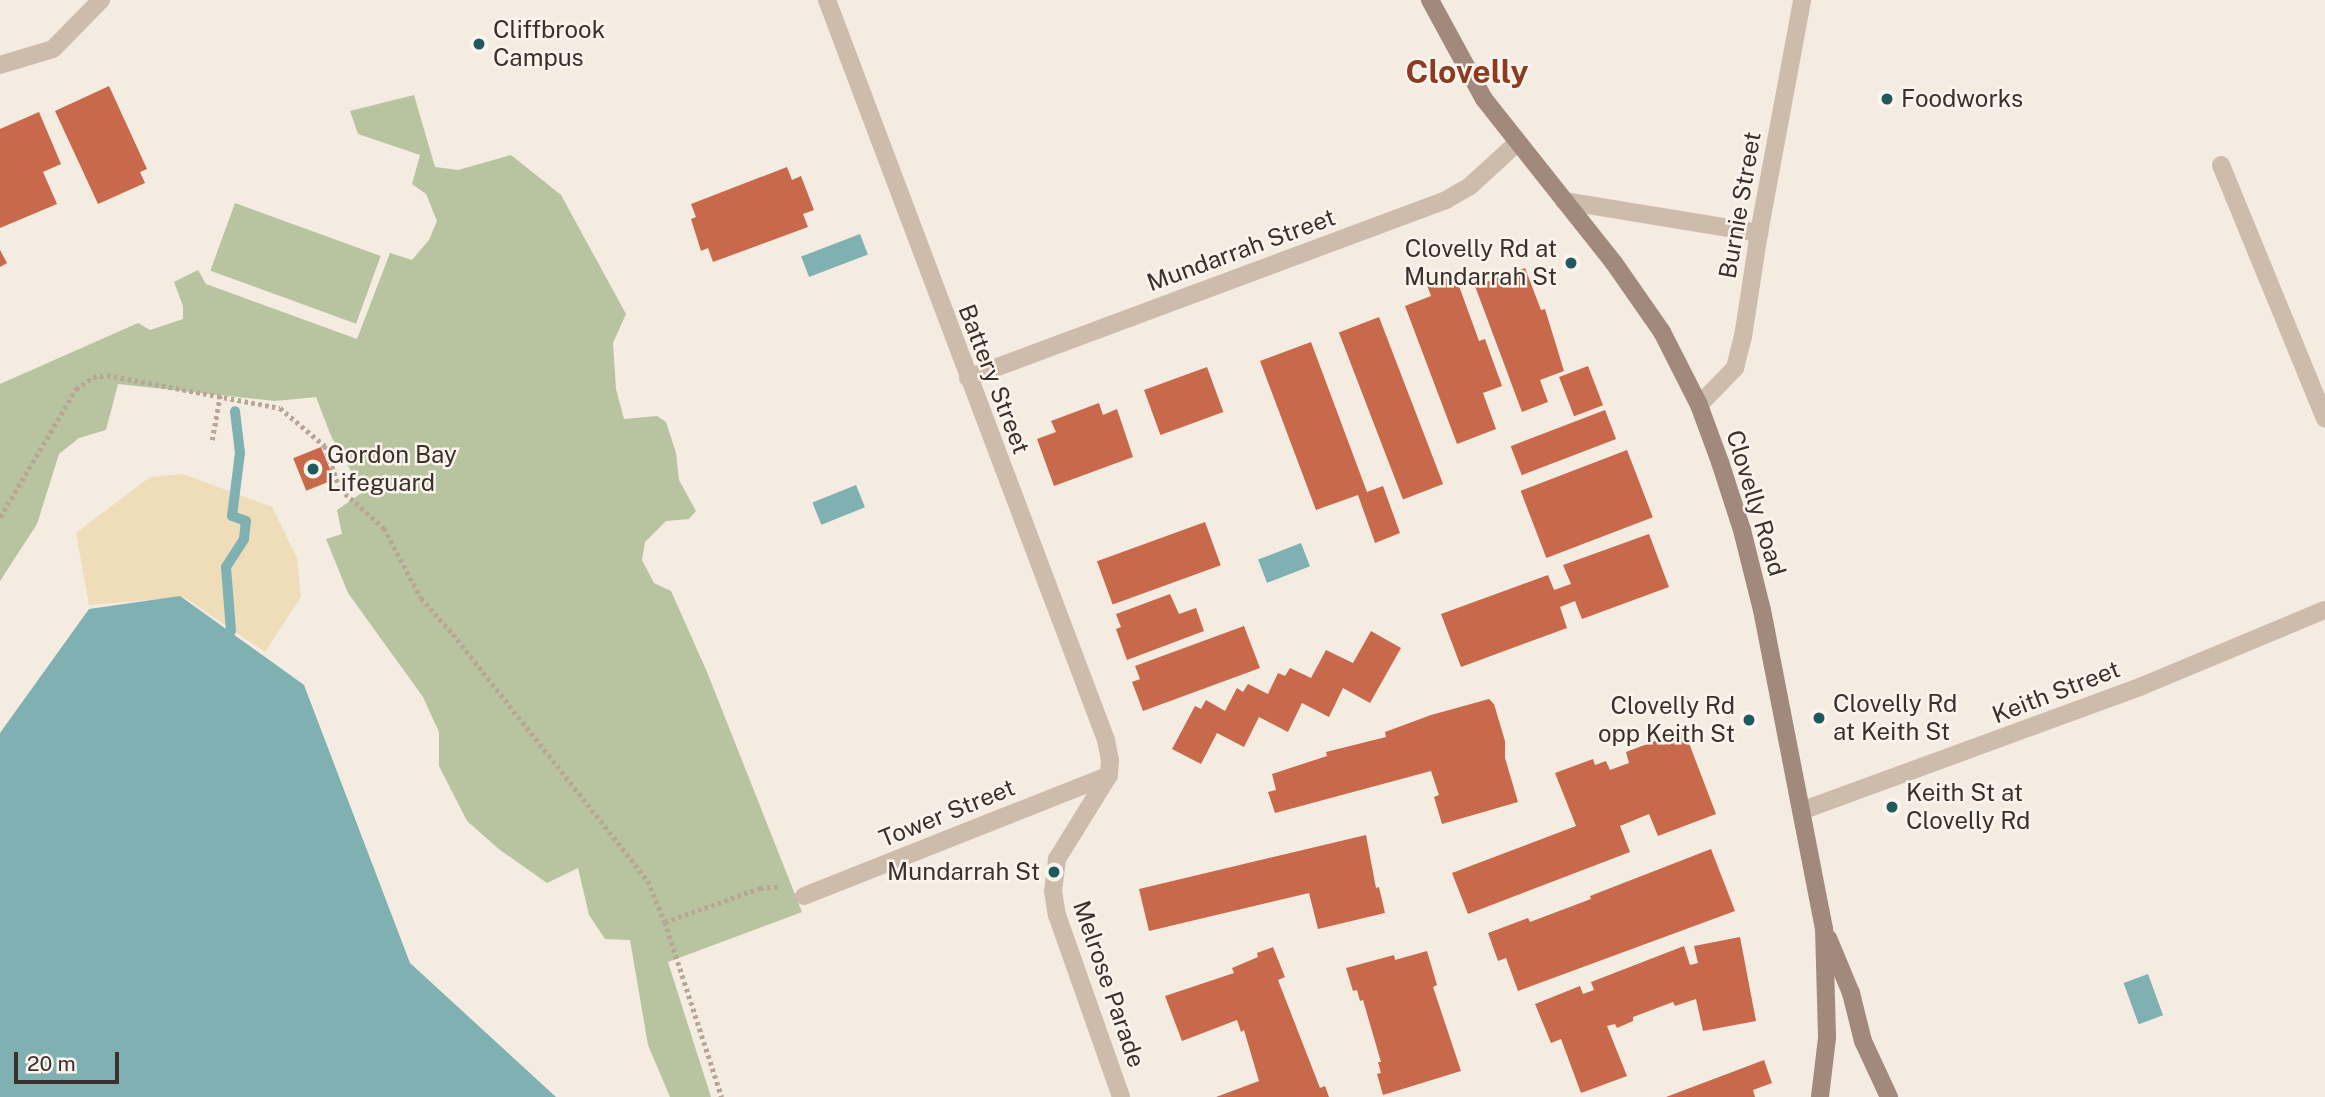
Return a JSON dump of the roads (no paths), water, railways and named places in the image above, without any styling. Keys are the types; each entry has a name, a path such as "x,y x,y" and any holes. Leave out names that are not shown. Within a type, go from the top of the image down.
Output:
{"street":[{"path":"0,65 53,49 101,0"},
{"name":"Battery Street","path":"827,0 1106,740 1110,760 1108,775"},
{"name":"Clovelly Road","path":"1430,0 1467,72 1517,143 1614,263 1662,332 1699,405 1742,530 1762,610 1824,928 1827,1038 1820,1097"},
{"name":"Burnie Street","path":"1699,405 1735,368 1802,0"},
{"name":"Mundarrah Street","path":"968,378 1446,200 1470,186 1517,143"},
{"path":"2221,164 2325,418"},
{"path":"1564,201 1759,233"},
{"name":"Keith Street","path":"1801,811 2142,685 2325,610"},
{"name":"Tower Street","path":"804,896 1108,775"},
{"name":"Melrose Parade","path":"1108,775 1057,859 1052,891 1057,915 1121,1097"},
{"path":"1824,928 1851,993 1863,1041 1889,1097"}],"water":[{"path":"860,234 868,255 809,277 801,257"},
{"path":"856,485 865,507 821,525 812,503"},
{"path":"1301,543 1310,566 1267,583 1258,559"},
{"path":"180,596 304,685 410,963 556,1097 0,1097 0,733 89,609"},
{"path":"2148,974 2163,1015 2139,1024 2124,983"}],"waterway":[{"path":"231,631 226,567 244,539 246,521 232,516 240,453 235,411"}],"place":[{"name":"Cliffbrook Campus","path":"479,44"},
{"name":"Foodworks","path":"1887,99"},
{"name":"Clovelly Rd at Mundarrah St","path":"1571,263"},
{"name":"Gordon Bay Lifeguard","path":"313,469"},
{"name":"Clovelly Rd at Keith St","path":"1819,718"},
{"name":"Clovelly Rd opp Keith St","path":"1749,720"},
{"name":"Keith St at Clovelly Rd","path":"1892,807"},
{"name":"Mundarrah St","path":"1054,872"}],"district":[{"name":"Clovelly","path":"1467,72"}]}
